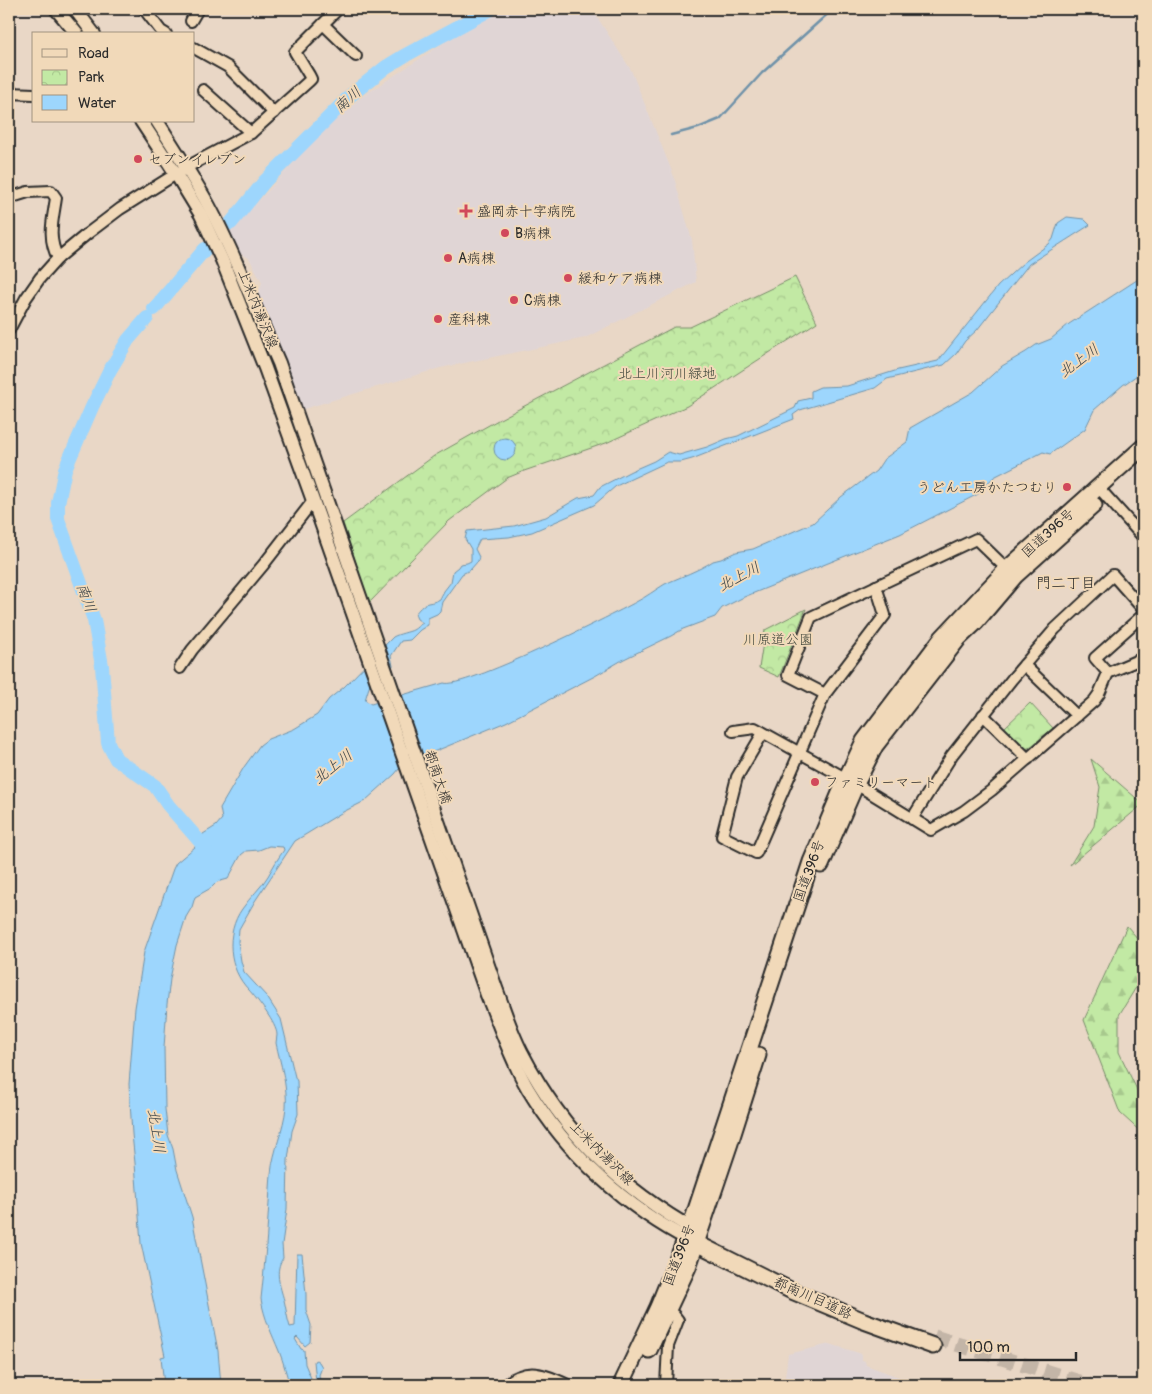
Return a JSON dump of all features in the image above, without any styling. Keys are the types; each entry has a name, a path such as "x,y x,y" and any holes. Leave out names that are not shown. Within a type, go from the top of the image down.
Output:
{"highway":[{"name":"国道396号","path":"631,1385 693,1236 851,781 875,746 959,638 976,622 1011,573 1102,491 1143,447"},
{"name":"国道396号","path":"1102,491 1143,461"},
{"name":"都南川目道路","path":"693,1236 792,1290 864,1321 933,1342"},
{"name":"国道396号","path":"621,1385 663,1309"}],"main road":[{"path":"56,9 75,32"},
{"path":"77,9 93,32"},
{"name":"上米内湯沢線","path":"142,122 210,207 229,247 278,363 324,515"},
{"name":"上米内湯沢線","path":"158,122 182,170 222,260 265,368 313,501 324,515"},
{"name":"都南大橋","path":"324,515 497,991 518,1056"},
{"name":"上米内湯沢線","path":"518,1056 528,1089 570,1147 628,1201 693,1236"}],"street":[{"path":"66,20 77,9"},
{"path":"144,9 163,32"},
{"path":"190,21 198,9"},
{"path":"9,330 26,298 40,278 58,258 120,209 182,170 252,134 309,81 309,75 295,52 338,9"},
{"path":"323,24 356,56"},
{"path":"195,49 228,67 274,113"},
{"path":"203,90 252,134"},
{"path":"9,93 32,94"},
{"path":"9,198 28,192 51,191 56,198 51,233 52,247 58,258"},
{"path":"1102,491 1143,537"},
{"path":"180,668 192,650 264,564 313,501"},
{"path":"824,694 788,675 811,617 976,539 1011,573"},
{"path":"912,819 952,755 1024,665 1055,629 1113,576 1143,609"},
{"path":"763,733 737,777 722,836 756,853 824,694 885,615 876,586"},
{"path":"1108,672 1095,658 1143,614"},
{"path":"732,731 755,728 851,781 931,830 964,811 1078,716 1099,694 1108,672 1143,658"},
{"path":"1024,665 1078,716"},
{"path":"983,715 1028,759"},
{"path":"663,1309 674,1315 678,1320 668,1346 666,1385"},
{"path":"505,1385 521,1375 531,1373 568,1385"}],"shaded area":[{"name":"盛岡赤十字病院","path":"505,9 592,9 631,70 673,174 692,240 696,282 585,338 440,368 300,410 280,345 258,296 262,282 249,258 238,253 228,232 269,190 315,137 363,96 448,40"},
{"path":"830,1344 862,1354 862,1360 865,1361 866,1365 916,1385 808,1385 808,1381 785,1377 788,1354"}],"green space":[{"name":"北上川河川緑地","path":"795,277 817,322 687,406 606,443 507,478 449,521 369,603 343,523 434,456 498,420 674,327 690,327"},
{"name":"川原道公園","path":"806,609 779,677 759,668 765,630"},
{"path":"1030,703 1053,728 1029,748 1024,749 1004,728"},
{"path":"1091,759 1143,804 1070,865 1094,826 1100,787"},
{"path":"1127,926 1143,945 1143,976 1119,1015 1119,1052 1139,1094 1143,1090 1143,1134 1120,1113 1084,1020"}],"water":[{"name":"北上川","path":"1067,217 1084,219 1090,225 1029,264 977,330 944,365 887,379 875,388 800,410 793,415 794,419 692,459 681,462 667,462 616,486 594,505 532,532 509,537 480,539 475,549 479,557 478,561 470,570 462,574 442,602 440,611 428,618 428,625 410,640 401,641 391,656 393,666 370,684 365,700 371,704 478,675 598,622 640,600 665,584 713,561 736,552 753,549 813,523 841,497 876,471 884,459 907,442 910,428 973,392 1002,366 1036,345 1051,339 1069,324 1143,276 1143,371 1123,385 1094,410 1085,429 1050,454 1043,452 994,477 978,494 900,534 744,597 722,608 715,617 683,629 506,722 426,755 399,769 365,801 295,841 255,901 239,929 238,942 244,972 267,997 281,1019 297,1081 298,1114 292,1131 288,1160 287,1209 282,1244 283,1258 278,1273 290,1327 295,1326 297,1254 302,1254 306,1310 311,1325 310,1342 305,1346 297,1337 295,1339 301,1349 304,1350 305,1364 313,1383 316,1382 314,1361 319,1362 322,1367 319,1375 321,1385 290,1385 281,1355 268,1326 262,1306 271,1174 285,1115 286,1091 276,1043 276,1030 257,999 242,981 237,972 231,951 233,929 237,919 245,905 265,880 284,850 283,847 269,846 259,850 246,851 241,855 228,879 217,882 211,888 195,897 177,945 170,979 164,1048 165,1109 168,1135 192,1217 218,1351 221,1385 164,1385 161,1357 165,1356 141,1243 132,1134 129,1084 135,1008 144,952 173,869 176,863 195,847 203,834 216,826 222,819 220,808 244,767 260,745 268,739 294,729 317,715 329,699 344,687 393,637 413,630 423,623 417,619 416,612 424,605 440,599 451,582 453,571 460,564 471,561 471,549 465,539 467,531 514,526 546,517 578,498 594,495 600,487 654,461 668,452 679,455 738,436 795,408 798,401 811,398 811,391 820,387 847,386 898,370 938,361 998,286 1023,263 1049,244 1053,239 1058,223"},
{"path":"505,438 513,441 516,449 513,457 505,460 497,457 494,449 497,441"}],"waterway":[{"name":"南川","path":"231,223 265,181 351,95 386,67 491,9"},
{"path":"671,135 698,128 720,119 762,73 833,9"},
{"name":"南川","path":"154,309 205,249"},
{"name":"南川","path":"147,318 128,340 110,370 92,407 65,469 58,503 58,519 94,620 102,666 108,743 116,759 155,786 168,805 202,844 208,856"}],"tunnel":[{"path":"934,1337 1089,1385"}],"place":[{"name":"セブンイレブン","path":"138,159"},
{"name":"盛岡赤十字病院","path":"466,211"},
{"name":"B病棟","path":"505,233"},
{"name":"A病棟","path":"448,258"},
{"name":"緩和ケア病棟","path":"568,278"},
{"name":"C病棟","path":"514,300"},
{"name":"産科棟","path":"438,319"},
{"name":"うどん工房かたつむり","path":"1067,487"},
{"name":"ファミリーマート","path":"815,782"}],"district":[{"name":"門二丁目","path":"1066,583"}]}
